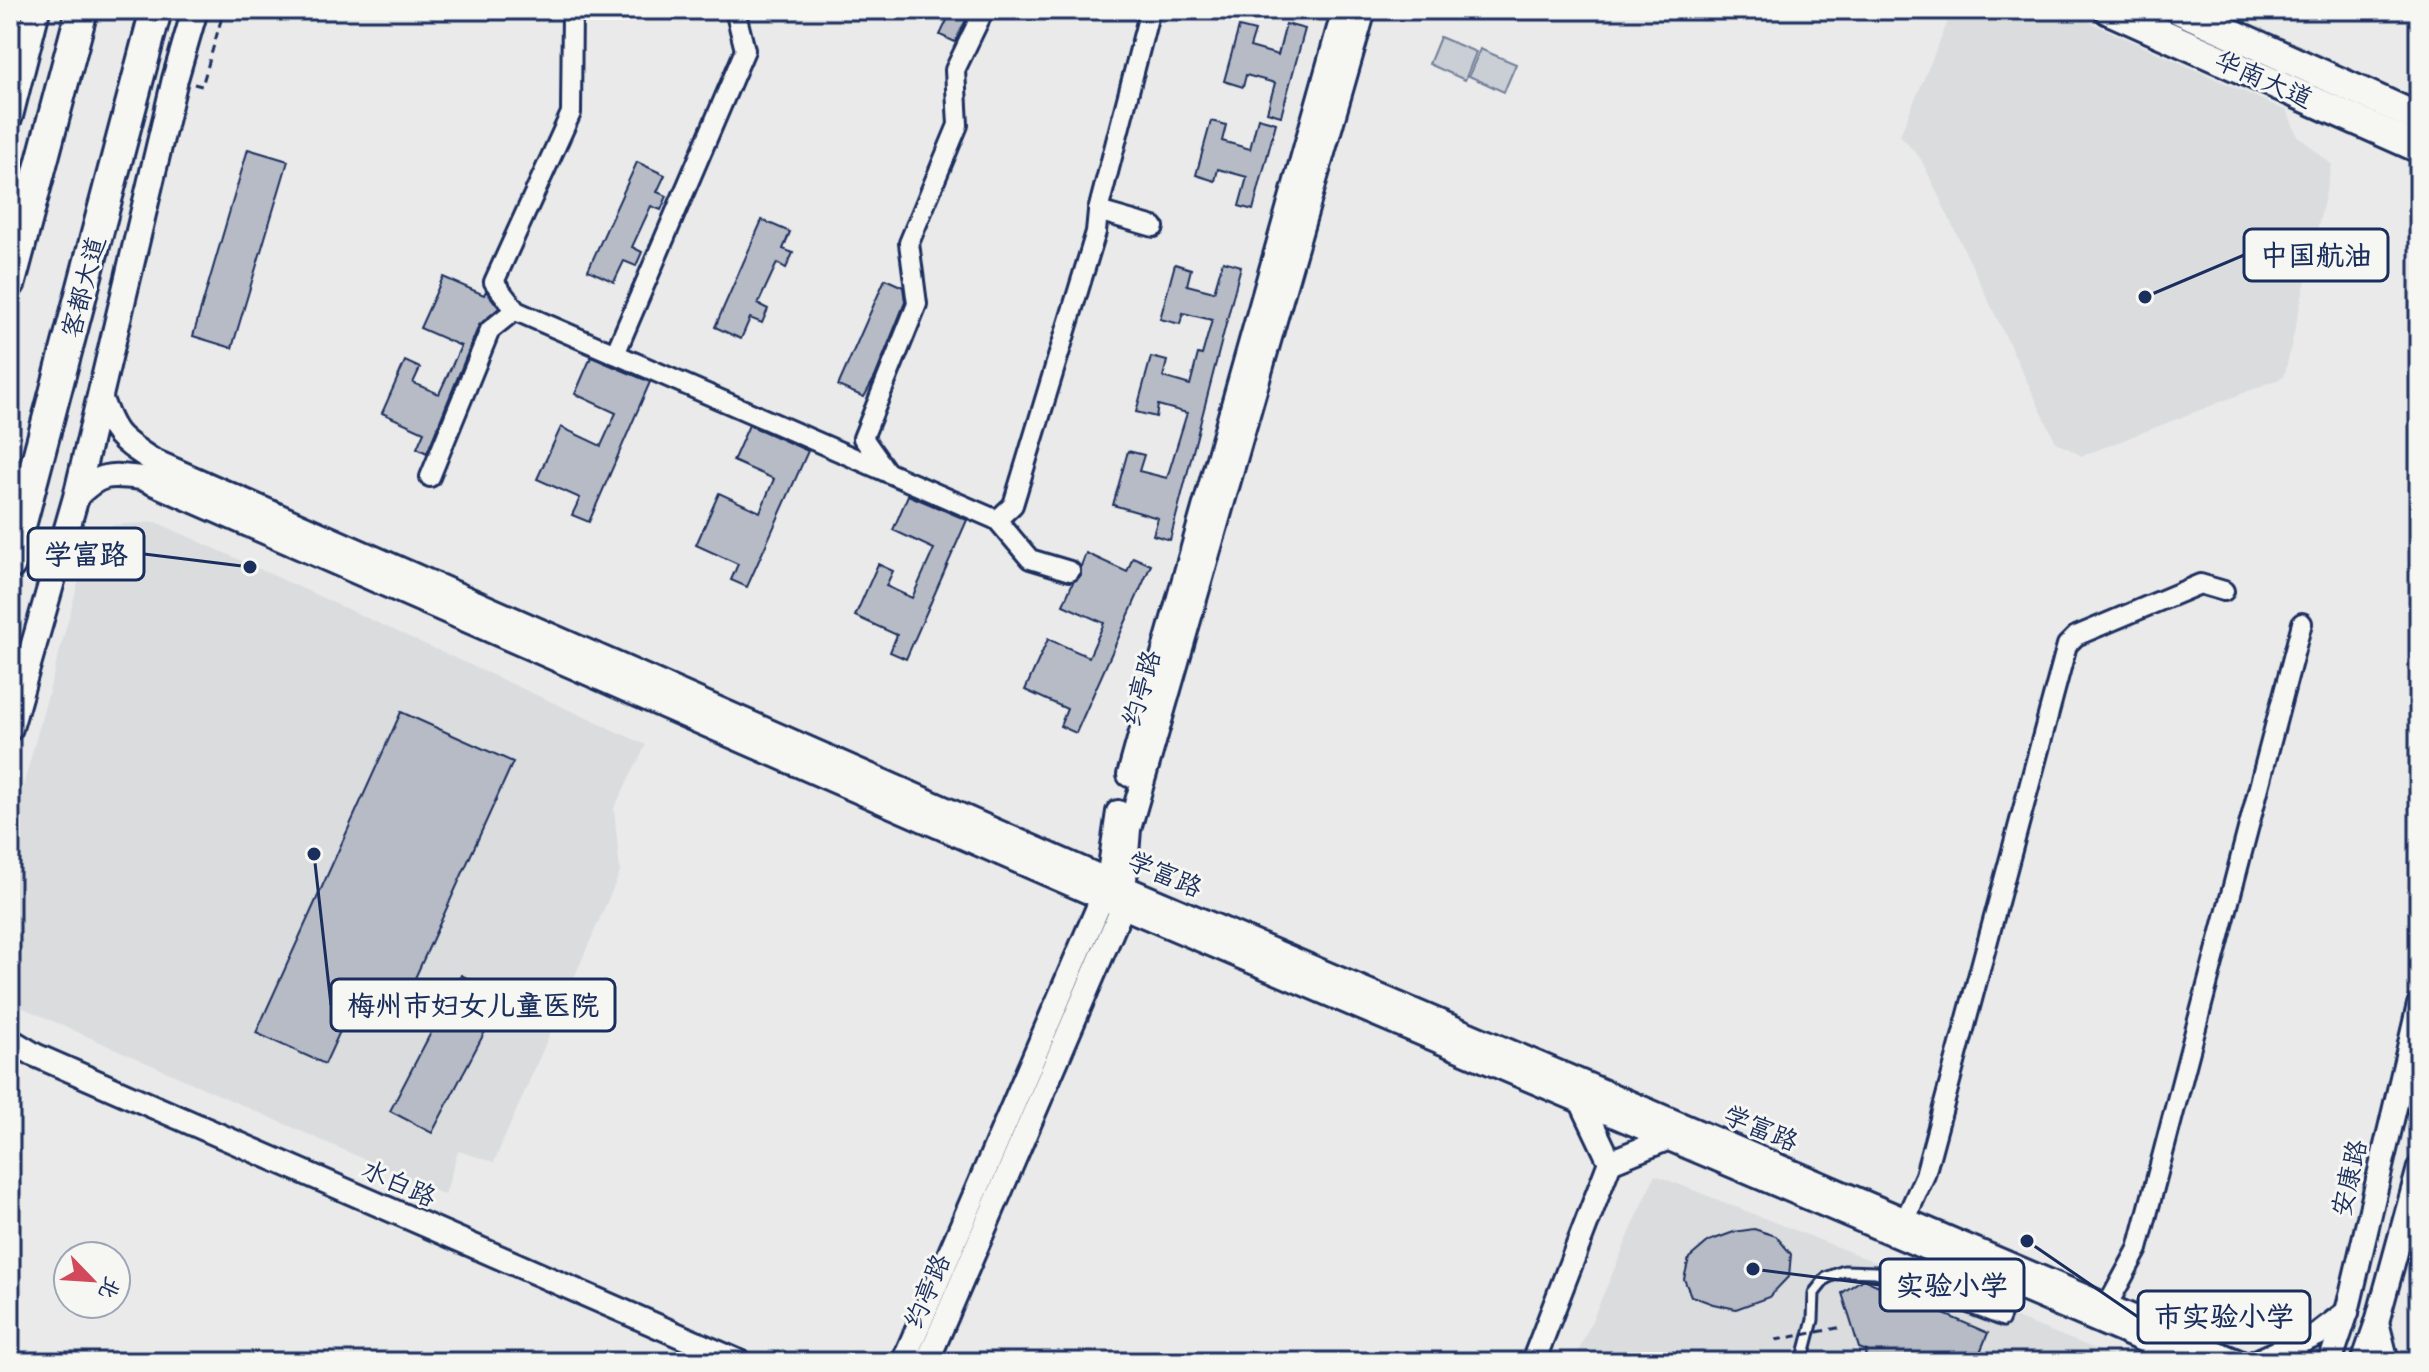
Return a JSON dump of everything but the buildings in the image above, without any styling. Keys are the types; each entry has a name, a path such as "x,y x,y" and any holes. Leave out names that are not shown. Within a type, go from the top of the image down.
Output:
{"highway":[{"path":"10,282 82,10"},
{"name":"客都大道","path":"10,564 156,10"}],"main road":[{"path":"10,116 37,10"},
{"path":"10,728 76,497 175,79 195,10"},
{"name":"华南大道","path":"2109,10 2419,148"},
{"name":"华南大道","path":"2180,10 2419,118"}],"street":[{"path":"572,10 571,113 494,282 515,310 997,520 1030,559 1070,571"},
{"path":"615,354 745,50 735,10"},
{"path":"887,472 863,438 917,304 909,243 958,125 955,70 984,10"},
{"path":"997,520 1013,505 1096,232 1098,211 1150,10"},
{"name":"约亭路","path":"903,1362 1115,893 1115,823 1344,10"},
{"name":"约亭路","path":"927,1362 1115,893 1129,829 1364,10"},
{"path":"1098,211 1154,227"},
{"path":"430,477 490,330 515,310"},
{"name":"学富路","path":"100,396 110,426 126,443 152,460 1581,1101 2194,1362"},
{"name":"学富路","path":"76,497 91,481 112,475 141,478 1115,893 1905,1220 2239,1362"},
{"path":"1905,1220 1925,1175 2067,645 2076,636 2200,584 2224,591"},
{"path":"2107,1306 2138,1249 2302,623"},
{"name":"安康路","path":"2330,1362 2347,1312 2419,1005"},
{"path":"10,1040 35,1055"},
{"path":"10,1052 35,1055"},
{"name":"水白路","path":"35,1055 740,1362"},
{"path":"1533,1362 1610,1162 1581,1101"},
{"path":"1610,1162 1669,1138"},
{"path":"2363,1362 2419,1168"},
{"path":"2256,1362 2318,1334 2347,1312"},
{"path":"2377,1322 2387,1362"}],"lane":[{"path":"1802,1362 1813,1320 1814,1293 1826,1278 1844,1271 1876,1272 2003,1321 2017,1287"}],"path":[{"path":"202,86 224,10"},
{"path":"1776,1340 1843,1327"}],"shaded area":[{"path":"1953,10 2063,10 2287,111 2297,135 2332,165 2284,377 2082,456 2056,442 1921,159 1900,135"},
{"path":"1440,37 1476,52 1465,80 1429,64"},
{"path":"1480,49 1516,64 1504,92 1469,76"},
{"path":"156,522 646,745 614,808 620,872 494,1162 458,1151 445,1195 10,1002 10,835 83,565 113,525"},
{"path":"1655,1175 2128,1362 1574,1362"}],"place":[{"name":"中国航油","path":"2145,297"},
{"name":"学富路","path":"250,567"},
{"name":"梅州市妇女儿童医院","path":"314,854"},
{"name":"市实验小学","path":"2027,1241"},
{"name":"实验小学","path":"1753,1269"}]}
